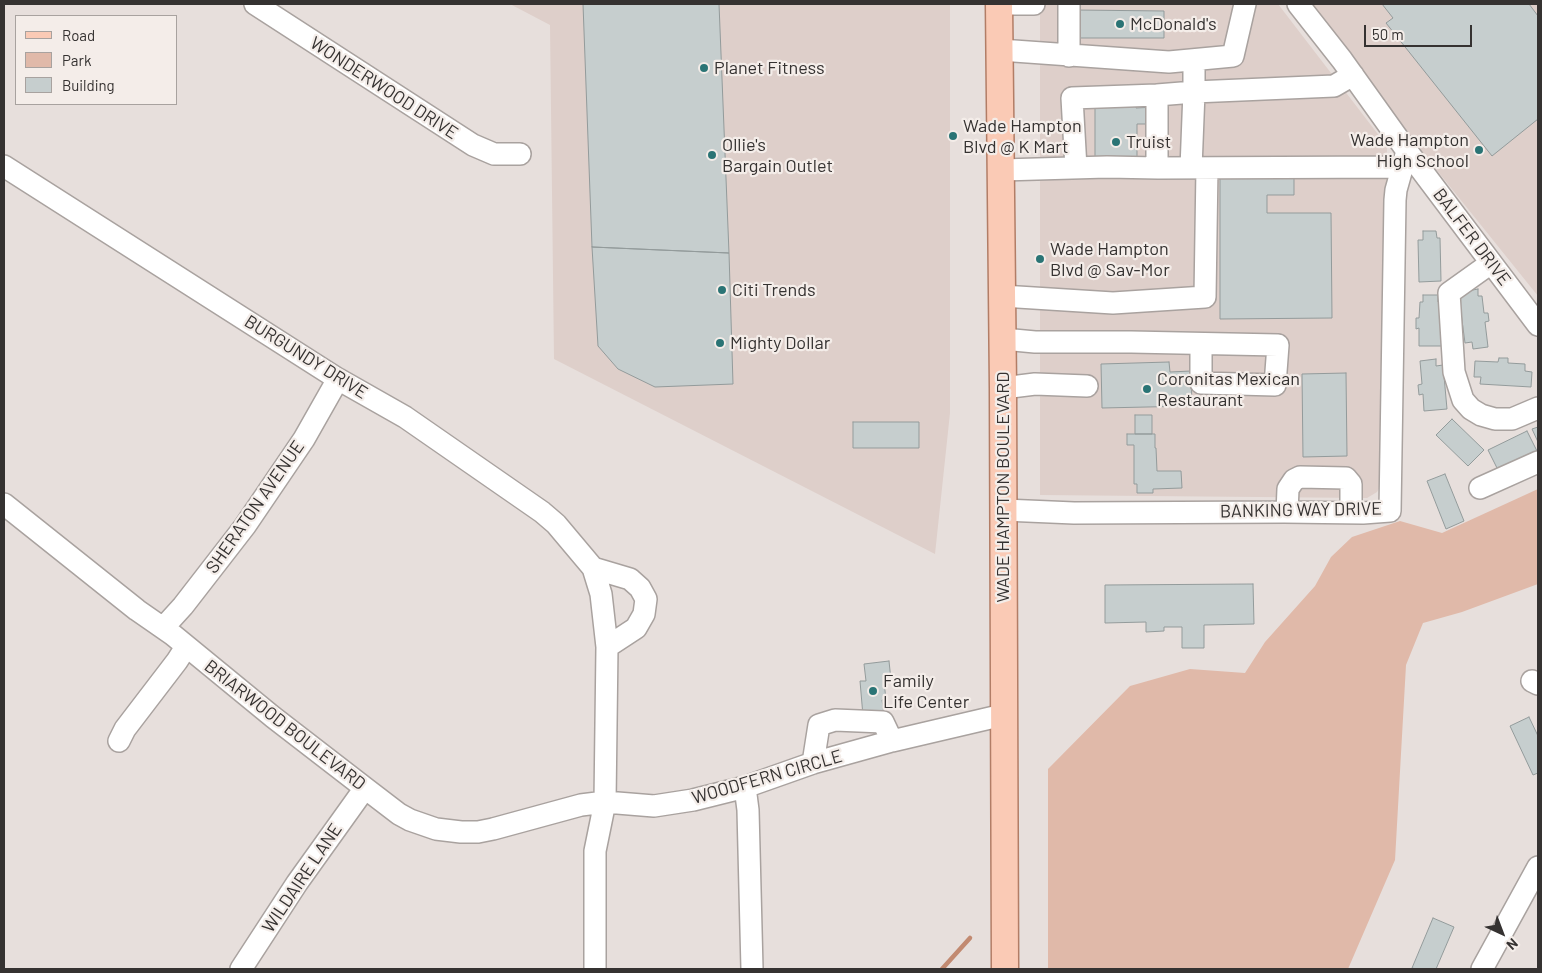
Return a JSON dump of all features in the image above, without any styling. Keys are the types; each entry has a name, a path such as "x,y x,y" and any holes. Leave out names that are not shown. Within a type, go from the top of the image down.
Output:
{"main road":[{"name":"WADE HAMPTON BOULEVARD","path":"999,4 1002,170 1005,969"}],"street":[{"name":"WONDERWOOD DRIVE","path":"255,4 473,145 494,154 520,154"},
{"path":"999,4 1034,4"},
{"path":"1069,4 1069,56"},
{"path":"1000,50 1169,62 1234,56 1245,4"},
{"name":"BALFER DRIVE","path":"1298,4 1353,75 1405,159 1491,263 1538,325"},
{"path":"1002,296 1113,303 1205,297 1194,60"},
{"path":"1076,168 1072,98 1334,86 1353,75"},
{"path":"1157,95 1157,168"},
{"path":"1002,170 1107,167 1199,168 1405,159"},
{"name":"BANKING WAY DRIVE","path":"1004,510 1074,513 1390,511 1396,190 1405,159"},
{"name":"BURGUNDY DRIVE","path":"4,166 338,379 405,418 542,512 556,524 593,568 601,594 607,647 605,802"},
{"path":"1491,263 1450,293 1454,372 1463,400 1471,409 1495,419 1512,419 1538,408"},
{"path":"1003,338 1035,342 1201,344"},
{"name":"SHERATON AVENUE","path":"163,628 183,606 245,526 304,440 338,379"},
{"path":"1003,388 1035,384 1087,386"},
{"path":"1480,488 1538,462"},
{"path":"1287,512 1288,488 1294,480 1300,478 1346,478 1351,484 1351,512"},
{"name":"BRIARWOOD BOULEVARD","path":"4,504 137,610 163,628 280,723 399,814 410,820 436,828 461,832 478,832 581,805 605,802"},
{"path":"593,568 630,579 640,588 646,599 644,614 636,628 607,647"},
{"path":"119,741 125,729 186,647"},
{"name":"WOODFERN CIRCLE","path":"605,802 654,806 693,800 745,787 813,763 892,741 1004,715"},
{"path":"813,763 819,725 835,720 883,722 892,741"},
{"path":"745,787 748,810 752,969"},
{"name":"WILDAIRE LANE","path":"241,969 297,883 365,788"},
{"path":"595,969 595,851 605,802"},
{"path":"1482,969 1538,868"}],"shaded area":[{"path":"510,4 950,4 950,413 935,554 554,359 550,25"},
{"path":"1040,4 1278,4 1387,146 1382,483 1377,492 1367,498 1040,495"},
{"name":"Wade Hampton High School","path":"1303,4 1538,4 1538,296"}],"green space":[{"path":"1538,489 1538,584 1462,612 1423,623 1406,665 1395,860 1348,969 1048,969 1048,769 1130,686 1190,669 1245,673 1265,642 1315,586 1331,557 1352,537 1400,521 1442,533"}],"building":[{"path":"583,4 719,4 729,253 592,247"},
{"path":"1382,4 1529,4 1538,16 1538,119 1492,156 1386,23 1393,18"},
{"name":"McDonald's","path":"1076,10 1164,11 1164,38 1076,38"},
{"name":"Truist","path":"1136,101 1136,108 1155,107 1155,124 1137,124 1137,159 1095,160 1095,102"},
{"path":"1294,175 1294,195 1267,195 1267,213 1331,213 1332,318 1220,319 1220,176"},
{"path":"1423,231 1436,231 1437,238 1440,238 1441,281 1419,282 1418,240 1423,240"},
{"path":"592,247 729,253 733,384 655,387 618,369 598,346"},
{"path":"1478,289 1478,296 1482,296 1484,313 1488,313 1489,321 1485,322 1488,347 1473,349 1472,342 1465,343 1459,298 1462,297 1462,292"},
{"path":"1423,295 1438,295 1438,302 1443,302 1443,346 1419,346 1419,328 1416,329 1416,318 1419,318 1420,302 1423,302"},
{"path":"1499,358 1508,358 1508,363 1525,364 1525,371 1532,372 1531,387 1480,384 1481,377 1474,377 1475,361 1498,362"},
{"path":"1436,359 1436,366 1443,365 1447,409 1424,411 1423,394 1419,395 1418,385 1422,384 1420,361"},
{"name":"Coronitas Mexican Restaurant","path":"1169,362 1170,372 1191,371 1192,406 1102,408 1101,364"},
{"path":"1346,373 1347,456 1303,457 1302,374"},
{"path":"1135,415 1152,415 1152,434 1135,434"},
{"path":"1452,419 1484,450 1468,466 1436,435"},
{"path":"853,422 919,422 919,448 853,448"},
{"path":"1538,427 1538,442 1532,429"},
{"path":"1527,431 1537,451 1498,470 1488,450"},
{"path":"1127,434 1155,434 1157,471 1181,471 1182,488 1153,489 1153,493 1137,493 1137,484 1134,484 1134,445 1127,445"},
{"path":"1445,474 1464,521 1446,529 1427,481"},
{"path":"1253,584 1254,624 1204,625 1204,648 1182,648 1182,627 1164,627 1164,631 1146,632 1146,622 1105,623 1105,585"},
{"name":"Family Life Center","path":"889,661 891,680 884,681 886,700 882,700 884,714 863,716 860,681 866,681 864,664"},
{"path":"1529,717 1538,736 1538,773 1533,775 1510,726"},
{"path":"1433,918 1454,927 1436,969 1412,968"}],"waterway":[{"path":"942,969 970,938"}],"place":[{"name":"McDonald's","path":"1120,24"},
{"name":"Planet Fitness","path":"704,68"},
{"name":"Wade Hampton Blvd @ K Mart","path":"953,136"},
{"name":"Truist","path":"1116,142"},
{"name":"Wade Hampton High School","path":"1479,150"},
{"name":"Ollie's Bargain Outlet","path":"712,155"},
{"name":"Wade Hampton Blvd @ Sav-Mor","path":"1040,259"},
{"name":"Citi Trends","path":"722,290"},
{"name":"Mighty Dollar","path":"720,343"},
{"name":"Coronitas Mexican Restaurant","path":"1147,389"},
{"name":"Family Life Center","path":"873,691"}]}
